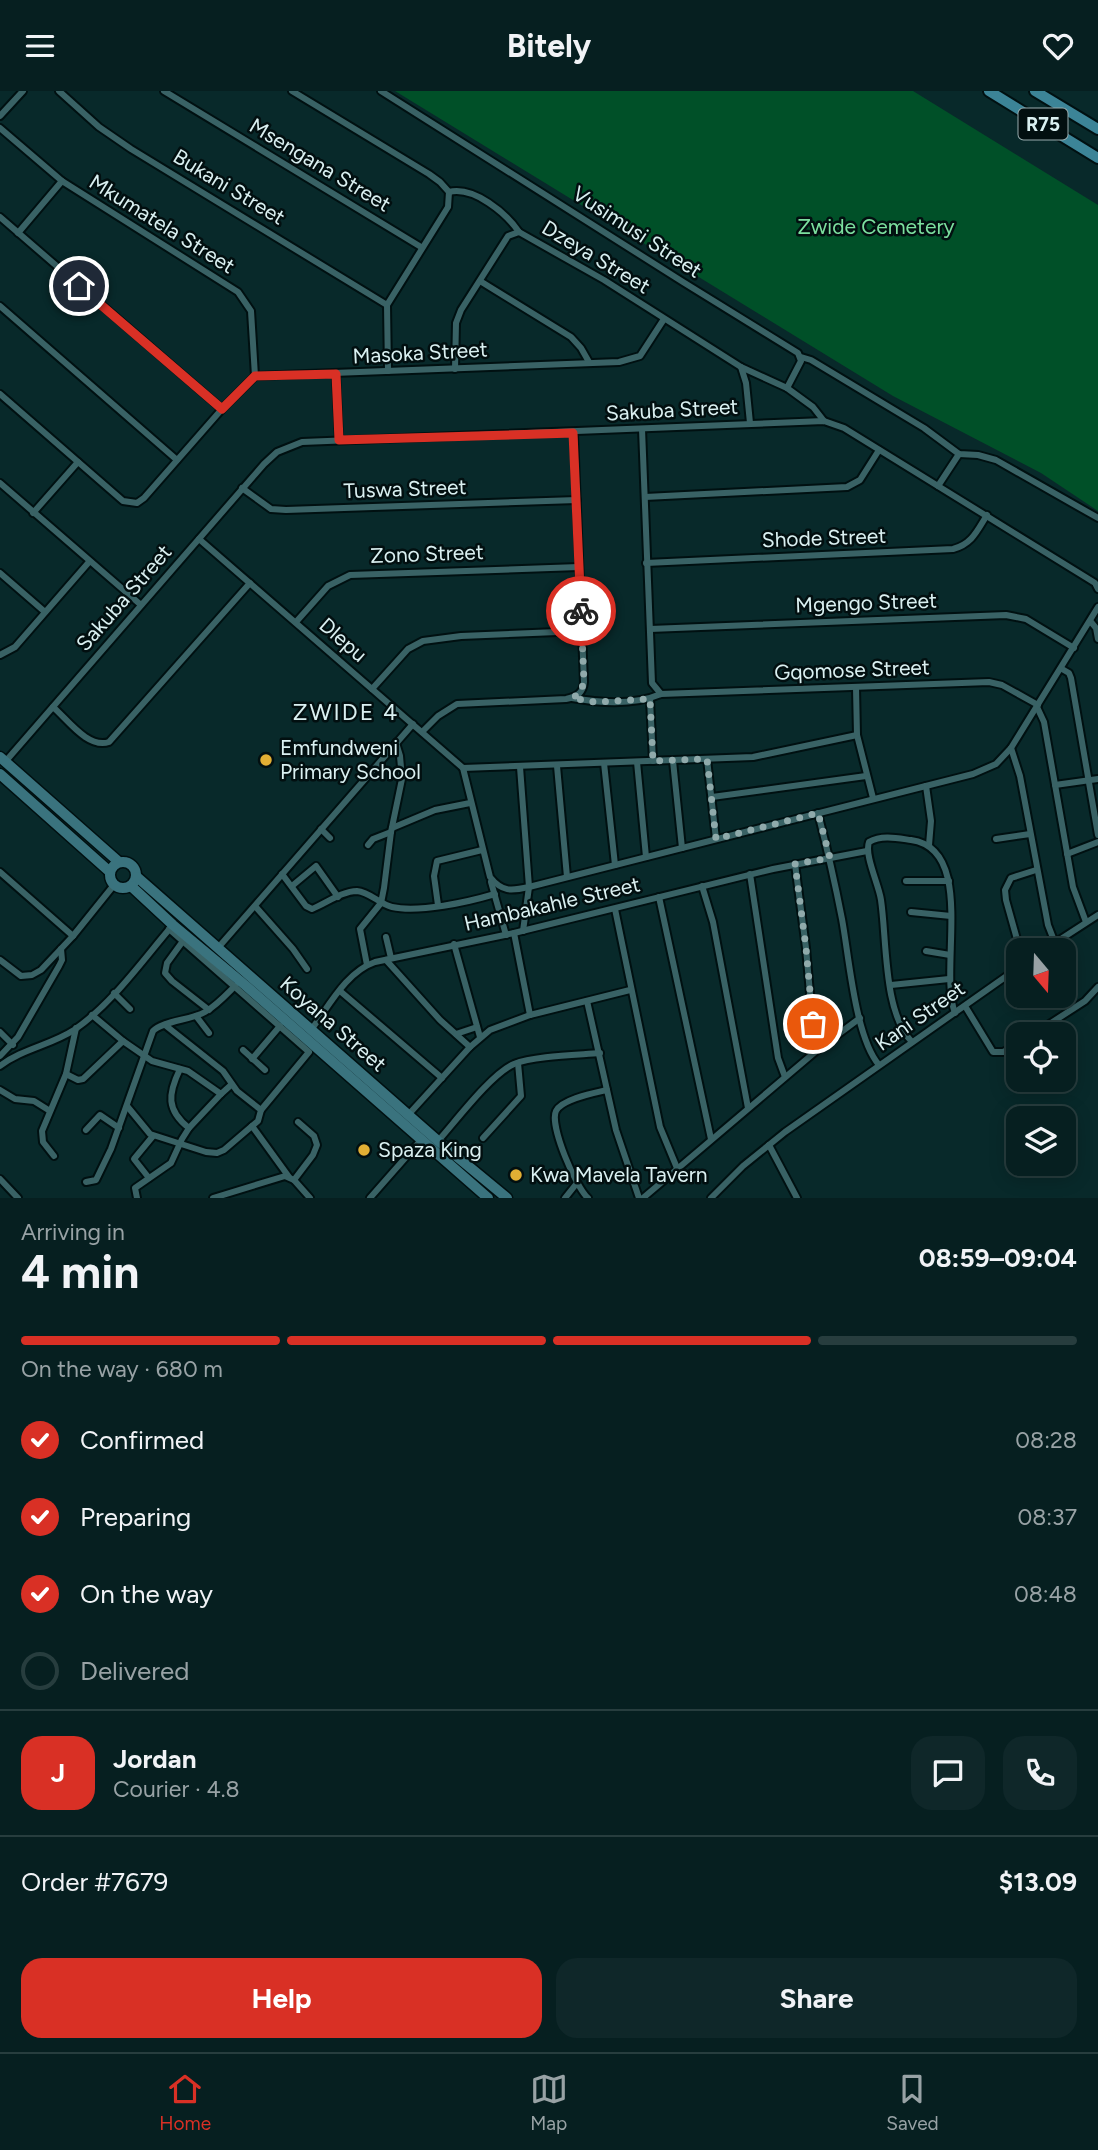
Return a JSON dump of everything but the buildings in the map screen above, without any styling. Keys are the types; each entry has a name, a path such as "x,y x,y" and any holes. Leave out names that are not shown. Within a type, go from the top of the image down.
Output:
{"main road":[{"name":"R75","path":"989,91 1098,158"},
{"name":"R75","path":"1035,91 1098,129"},
{"name":"Koyana Street","path":"3,760 119,862 132,864 134,881 171,927 245,985 488,1198"},
{"path":"0,774 110,872 114,885 122,889 134,881"},
{"path":"110,872 119,862"},
{"name":"Koyana Street","path":"134,881 507,1198"}],"street":[{"path":"0,116 23,91"},
{"name":"Bukani Street","path":"59,91 99,127 131,149 387,305"},
{"name":"Msengana Street","path":"164,91 421,247"},
{"path":"292,91 429,174 448,190 464,191 474,196 512,221 519,232"},
{"name":"Vusimusi Street","path":"381,91 801,357 811,360 924,428 959,454"},
{"name":"Mkumatela Street","path":"0,128 62,181 238,292 251,311 255,376"},
{"path":"18,233 62,181"},
{"path":"388,371 387,305 448,207 448,190"},
{"path":"0,218 222,409"},
{"name":"Dzeya Street","path":"455,369 456,323 461,310 508,236 519,232 604,280 741,367 787,388"},
{"path":"480,281 571,337 589,362"},
{"path":"0,306 177,460"},
{"name":"Masoka Street","path":"255,376 619,362 640,356 664,319"},
{"path":"801,357 787,388 813,407 824,421"},
{"path":"741,367 746,383 750,423"},
{"path":"336,374 339,440"},
{"path":"0,394 123,502 133,503 144,498 222,409 255,376"},
{"name":"Sakuba Street","path":"3,760 53,707 269,459 302,442 824,421 844,428 1087,577 1095,583 1098,590"},
{"path":"422,732 438,716 457,704 569,699 595,702 650,699 662,694 652,683 642,429"},
{"path":"569,699 580,693 584,687 573,433"},
{"path":"645,497 847,487 860,480 879,450"},
{"path":"938,486 959,454 978,455 996,460 1098,519"},
{"path":"33,513 78,462"},
{"path":"0,483 141,605"},
{"name":"Tuswa Street","path":"242,488 271,509 286,510 577,500"},
{"name":"Shode Street","path":"646,563 953,549 962,547 974,537 986,515"},
{"name":"Dlepu","path":"199,539 463,768"},
{"path":"0,655 15,647 89,562"},
{"name":"Zono Street","path":"296,622 328,586 349,575 579,567"},
{"path":"0,573 45,612"},
{"path":"53,707 90,741 100,744 109,742 250,583"},
{"path":"490,877 503,889 520,889 985,770 996,764 1011,748 1098,607"},
{"name":"Mgengo Street","path":"650,629 1006,615 1026,619 1074,648"},
{"path":"1091,622 1096,628 1098,639"},
{"path":"372,689 408,649 433,638 582,631"},
{"path":"1062,669 1069,673 1071,678 1098,835"},
{"name":"Gqomose Street","path":"662,694 989,682 1002,685 1038,706"},
{"path":"856,688 857,735 873,798"},
{"path":"650,699 653,761"},
{"path":"1038,706 1044,722 1073,887 1086,922"},
{"path":"217,949 413,724"},
{"path":"506,935 463,768 753,757 857,735"},
{"path":"367,965 360,929 381,903 402,779 396,743"},
{"path":"1011,748 1020,776 1036,870 1053,938"},
{"path":"707,759 716,839"},
{"path":"673,761 682,848"},
{"path":"637,762 646,857"},
{"path":"604,763 615,865"},
{"path":"557,766 567,877"},
{"path":"520,767 529,887 523,931"},
{"path":"712,797 866,776"},
{"path":"1055,785 1098,779"},
{"path":"926,786 931,821 929,845"},
{"path":"368,845 373,839 435,810 470,803"},
{"path":"818,813 830,858 860,1018 870,1051 879,1065"},
{"path":"321,829 330,838"},
{"path":"996,839 1030,834"},
{"path":"912,1042 900,1025 891,985 881,899 867,848 873,840 886,837 922,841 939,857 949,881 949,979 955,1013"},
{"path":"1067,854 1098,842"},
{"name":"Hambakahle Street","path":"311,1030 340,991 367,965 454,944 506,935 750,874 867,848"},
{"path":"438,905 434,876 437,862 482,850"},
{"path":"292,886 319,863 338,897"},
{"path":"795,864 806,948 811,1016 821,1047"},
{"path":"1017,938 1005,890 1011,878 1036,870"},
{"path":"0,872 73,936"},
{"path":"282,874 306,906 312,909 349,893 360,892 396,908 461,903 495,894"},
{"path":"750,874 778,1058 785,1077"},
{"path":"906,881 949,881"},
{"path":"0,960 16,974 32,975 41,970 73,936 114,885"},
{"path":"702,886 713,922 748,1108"},
{"path":"659,897 711,1139"},
{"path":"255,906 307,969"},
{"path":"615,909 660,1128 677,1168"},
{"path":"911,912 951,916"},
{"path":"1062,938 1098,915"},
{"path":"0,1066 76,1028 92,1015 171,927 183,941 309,1053 261,1110 258,1121 232,1144 216,1153 206,1153 153,1136 127,1106"},
{"path":"514,933 530,1015"},
{"path":"386,937 388,959 433,1014 470,1047"},
{"path":"183,941 166,966 165,973 209,1010"},
{"path":"454,944 480,1037"},
{"path":"0,1056 13,1045 62,960 61,949"},
{"path":"926,951 950,955"},
{"name":"Kani Street","path":"711,1198 769,1145 1006,977"},
{"path":"891,985 949,979"},
{"path":"86,1182 93,1182 99,1176 153,1031 164,1024 209,1010 235,986"},
{"path":"1053,1022 1085,1001 1098,987"},
{"path":"409,1114 480,1037 498,1026 530,1015 630,990"},
{"path":"340,991 442,1078"},
{"path":"114,993 130,1009"},
{"path":"587,1001 616,1130 641,1198 821,1047 860,1018"},
{"path":"965,1006 993,1052 1006,1051"},
{"path":"92,1015 143,1056 196,1076 221,1094"},
{"path":"196,1016 209,1033"},
{"path":"164,1024 223,1071 231,1085 261,1110"},
{"path":"252,1059 280,1026"},
{"path":"456,1034 477,1027"},
{"path":"54,1156 41,1136 43,1125 66,1074 76,1028"},
{"path":"0,1031 13,1045"},
{"path":"66,1074 82,1080 123,1041"},
{"path":"243,1050 265,1070"},
{"path":"438,1141 497,1076 518,1063 600,1053"},
{"path":"483,1138 521,1096 518,1063"},
{"path":"180,1069 171,1089 171,1100 176,1117 189,1129"},
{"path":"137,1198 135,1188 171,1163 189,1129 231,1085"},
{"path":"0,1090 15,1099 34,1101 50,1111"},
{"path":"588,1198 577,1183 557,1134 554,1115 556,1109 568,1101 607,1090"},
{"path":"86,1130 100,1115 119,1128"},
{"path":"212,1198 267,1181 291,1178 313,1155 317,1145 314,1136 299,1122"},
{"path":"252,1126 291,1178 310,1198"},
{"path":"149,1178 134,1159 153,1136"},
{"path":"370,1198 421,1140"},
{"path":"769,1145 797,1198"},
{"path":"0,1179 18,1198"},
{"path":"565,1198 577,1183"}],"green space":[{"name":"Zwide Cemetery","path":"395,91 913,91 1098,205 1098,511 1041,473 893,396"}],"way so far":[{"path":"581,611 584,687 572,698 595,702 650,699 653,761 707,759 716,839 818,813 830,858 795,864 813,1024"}],"place":[{"name":"Emfundweni Primary School","path":"266,760"},
{"name":"Spaza King","path":"364,1150"},
{"name":"Kwa Mavela Tavern","path":"516,1175"}],"district":[{"name":"ZWIDE 4","path":"346,712"}],"route":[{"path":"79,286 222,409 255,376 336,374 339,440 573,433 581,611"}]}
